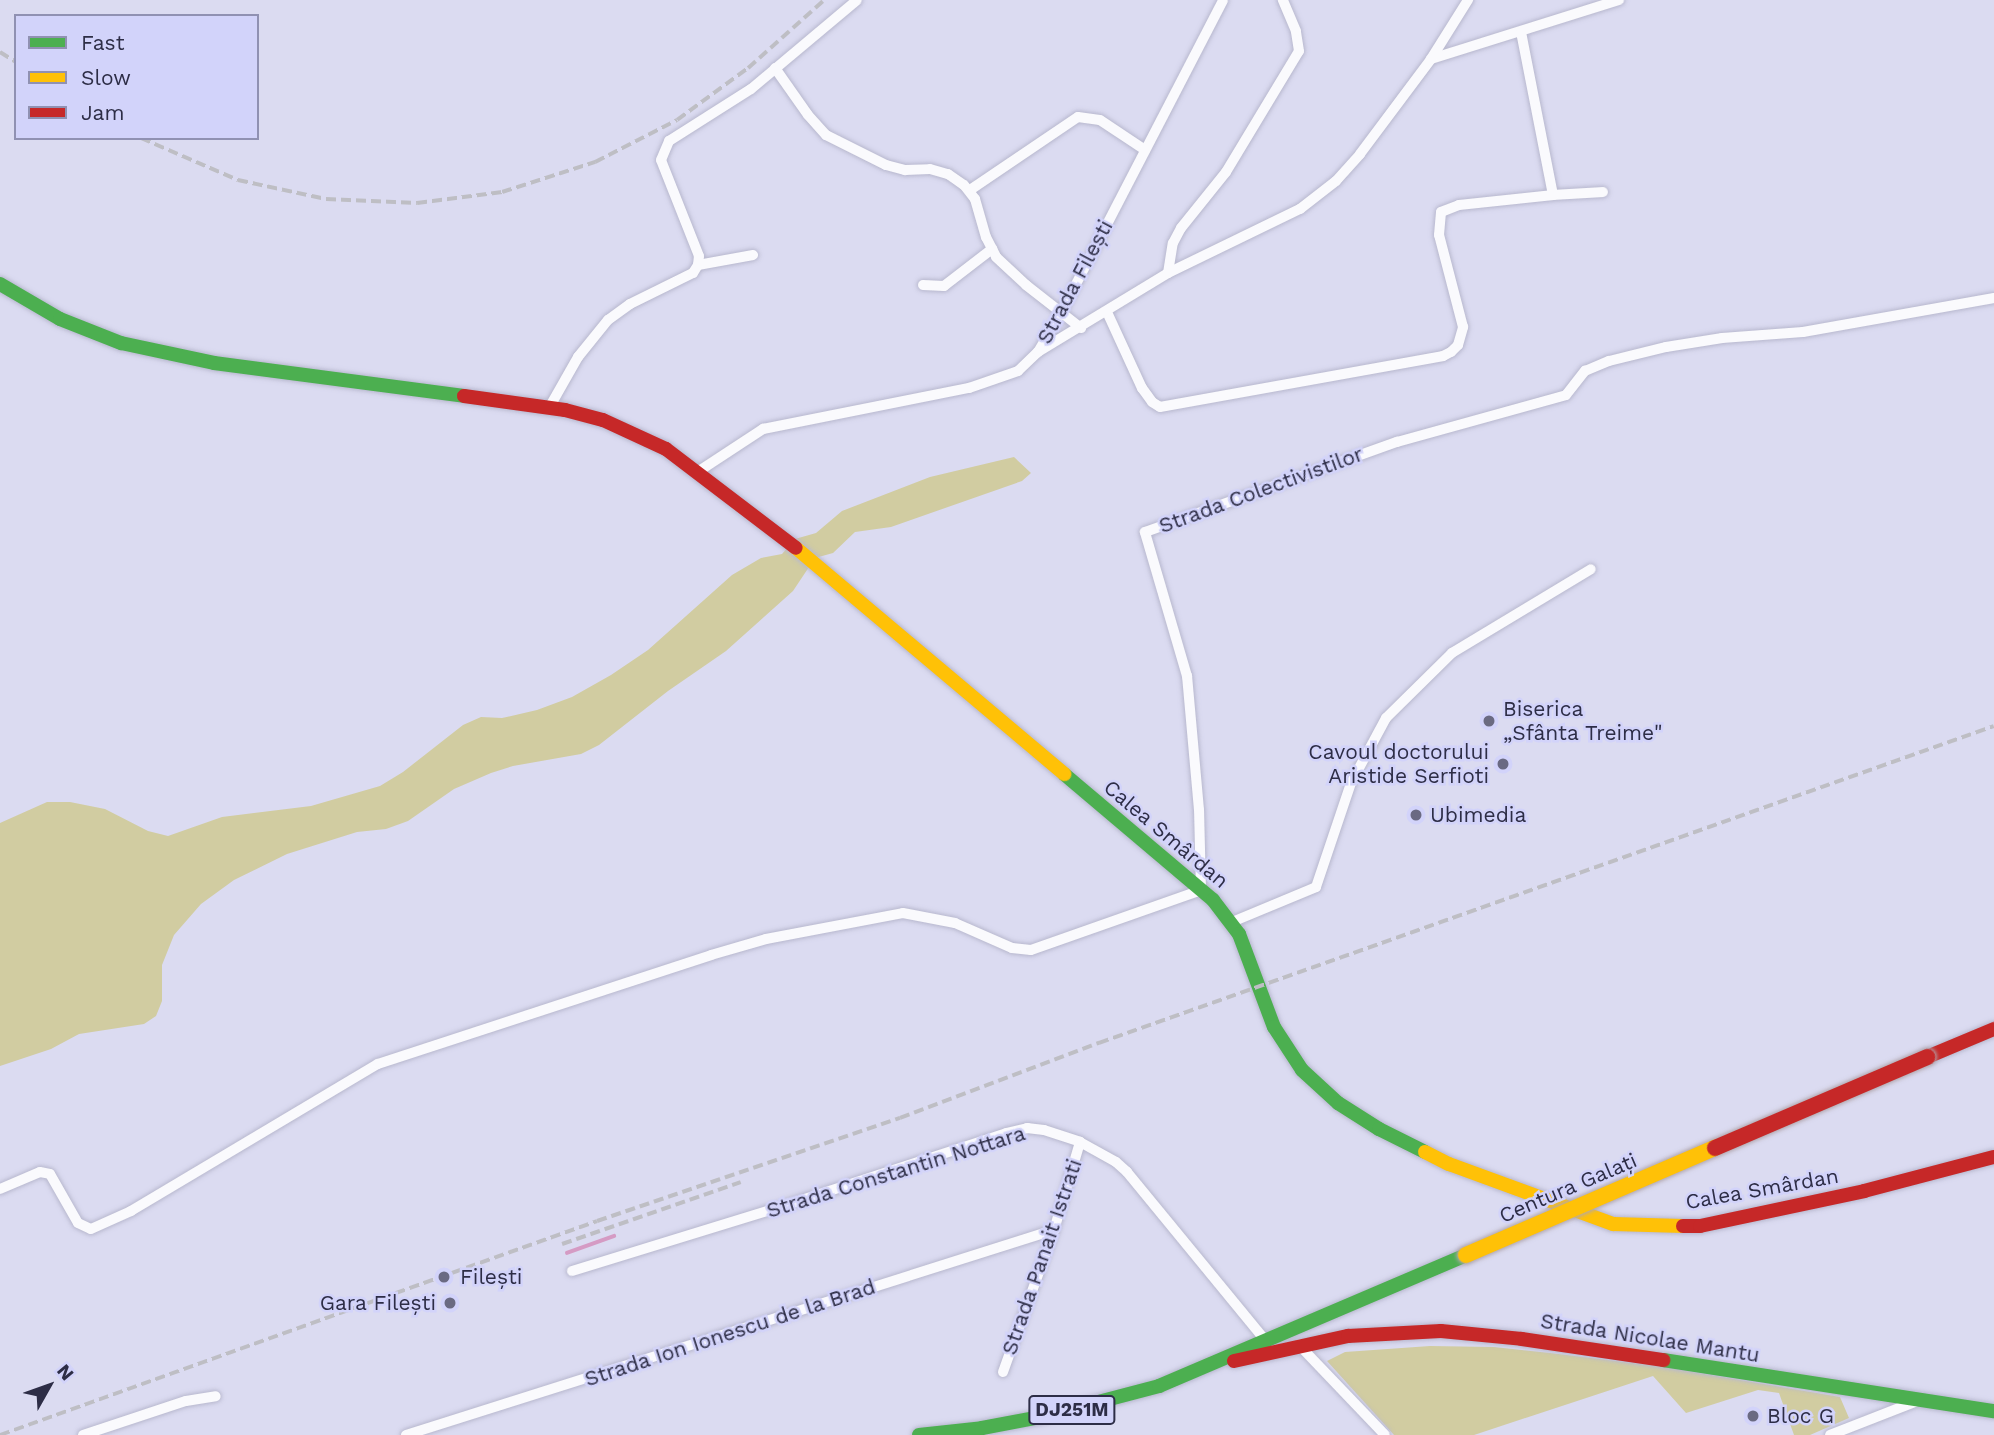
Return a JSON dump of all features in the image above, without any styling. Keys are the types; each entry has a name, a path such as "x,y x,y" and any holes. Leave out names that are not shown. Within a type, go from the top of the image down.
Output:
{"main road":[{"name":"Calea Smârdan","path":"0,284 60,319 121,343 214,363 549,408 603,421 636,433 699,471 832,576 1201,890 1232,922 1281,1039 1302,1070 1338,1103 1379,1129 1449,1164 1613,1223 1700,1226 1864,1191 1993,1157"},
{"name":"Centura Galați","path":"1159,1386 1994,1029"},
{"name":"Strada Nicolae Mantu","path":"1299,1345 1387,1332 1487,1335 1994,1411"},
{"name":"DJ251M","path":"965,1435 1085,1407 1299,1345"},
{"name":"DJ251M","path":"919,1435 983,1432"}],"street":[{"path":"549,408 578,357 608,320 630,304 693,273 698,265 699,256 664,169 662,152 669,141 751,89 857,0"},
{"name":"Strada Filești","path":"699,471 763,429 969,388 1018,371 1038,352 1061,313 1223,0"},
{"path":"1168,273 1173,243 1181,229 1226,172 1299,51 1296,32 1283,0"},
{"path":"1038,352 1168,273 1300,209 1336,181 1360,155 1431,59 1467,4 1478,0"},
{"path":"1431,59 1619,0"},
{"path":"1521,32 1553,195"},
{"path":"775,68 808,116 826,135 886,165 905,170 930,169 947,174 970,190 980,210 992,249 1005,266 1081,328"},
{"path":"970,190 1078,117 1100,120 1145,150"},
{"path":"1107,312 1147,397 1160,407 1443,356 1458,345 1463,327 1438,235 1441,212 1459,205 1603,192"},
{"path":"923,285 944,286 992,249"},
{"path":"698,265 752,255"},
{"name":"Strada Colectivistilor","path":"1201,890 1199,810 1186,677 1145,532 1397,442 1566,395 1584,371 1666,347 1722,338 1803,332 1994,298"},
{"path":"1232,922 1316,887 1351,783 1386,718 1452,653 1591,569"},
{"path":"0,1189 40,1172 50,1174 78,1223 91,1229 131,1211 378,1064 711,955 821,927 903,913 955,923 1012,948 1031,950 1201,890"},
{"name":"Strada Constantin Nottara","path":"572,1270 1027,1128 1044,1130 1080,1142 1116,1162 1264,1339"},
{"name":"Strada Panait Istrati","path":"1003,1372 1054,1230 1080,1142"},
{"name":"Strada Ion Ionescu de la Brad","path":"407,1435 1054,1230"},
{"path":"1299,1345 1385,1435"},
{"path":"83,1435 186,1401 216,1396"},
{"path":"1830,1435 1920,1400"}],"shaded area":[{"path":"1014,457 1031,473 1022,481 891,527 855,532 833,553 815,558 793,591 726,651 668,691 599,745 581,754 513,766 491,773 454,789 408,821 386,829 357,832 287,854 234,880 201,904 174,935 162,965 162,1001 156,1016 144,1024 79,1034 51,1049 0,1066 0,823 47,802 70,802 105,809 148,831 168,836 222,817 311,806 380,786 403,772 463,725 481,717 502,718 537,710 572,697 611,675 648,650 732,575 761,558 782,554 795,539 816,533 842,511 930,477"},
{"path":"1430,1346 1494,1347 1657,1366 1840,1397 1849,1418 1810,1435 1794,1435 1779,1393 1758,1390 1686,1413 1653,1376 1474,1435 1394,1435 1327,1361 1345,1352"}],"waterway":[{"path":"567,1253 614,1236"}],"railway":[{"path":"146,140 238,180 326,199 417,203 502,192 595,162 677,120 748,68 824,0"},
{"path":"0,52 14,61"},
{"path":"0,1435 597,1221 900,1118 1099,1043 1994,726"},
{"path":"562,1244 741,1182"}],"traffic: fast":[{"path":"0,284 60,319 121,343 214,363 464,396"},
{"path":"1064,774 1213,900 1239,934 1274,1027 1302,1070 1338,1103 1379,1129 1425,1152"},
{"path":"919,1435 982,1428 1045,1416 1159,1386 1466,1255"},
{"path":"1663,1360 1994,1411"}],"traffic: slow":[{"path":"796,548 1064,774"},
{"path":"1466,1255 1715,1148"},
{"path":"1425,1152 1449,1164 1613,1224 1683,1226"}],"traffic: jam":[{"path":"464,396 565,410 603,420 666,449 796,548"},
{"path":"1927,1057 1994,1029"},
{"path":"1715,1148 1927,1057"},
{"path":"1683,1226 1700,1226 1864,1191 1994,1157"},
{"path":"1234,1361 1348,1336 1441,1331 1522,1339 1663,1360"}],"place":[{"name":"Biserica „Sfânta Treime\"","path":"1489,721"},
{"name":"Cavoul doctorului Aristide Serfioti","path":"1503,764"},
{"name":"Ubimedia","path":"1416,815"},
{"name":"Filești","path":"444,1277"},
{"name":"Gara Filești","path":"450,1303"},
{"name":"Bloc G","path":"1753,1416"}]}
